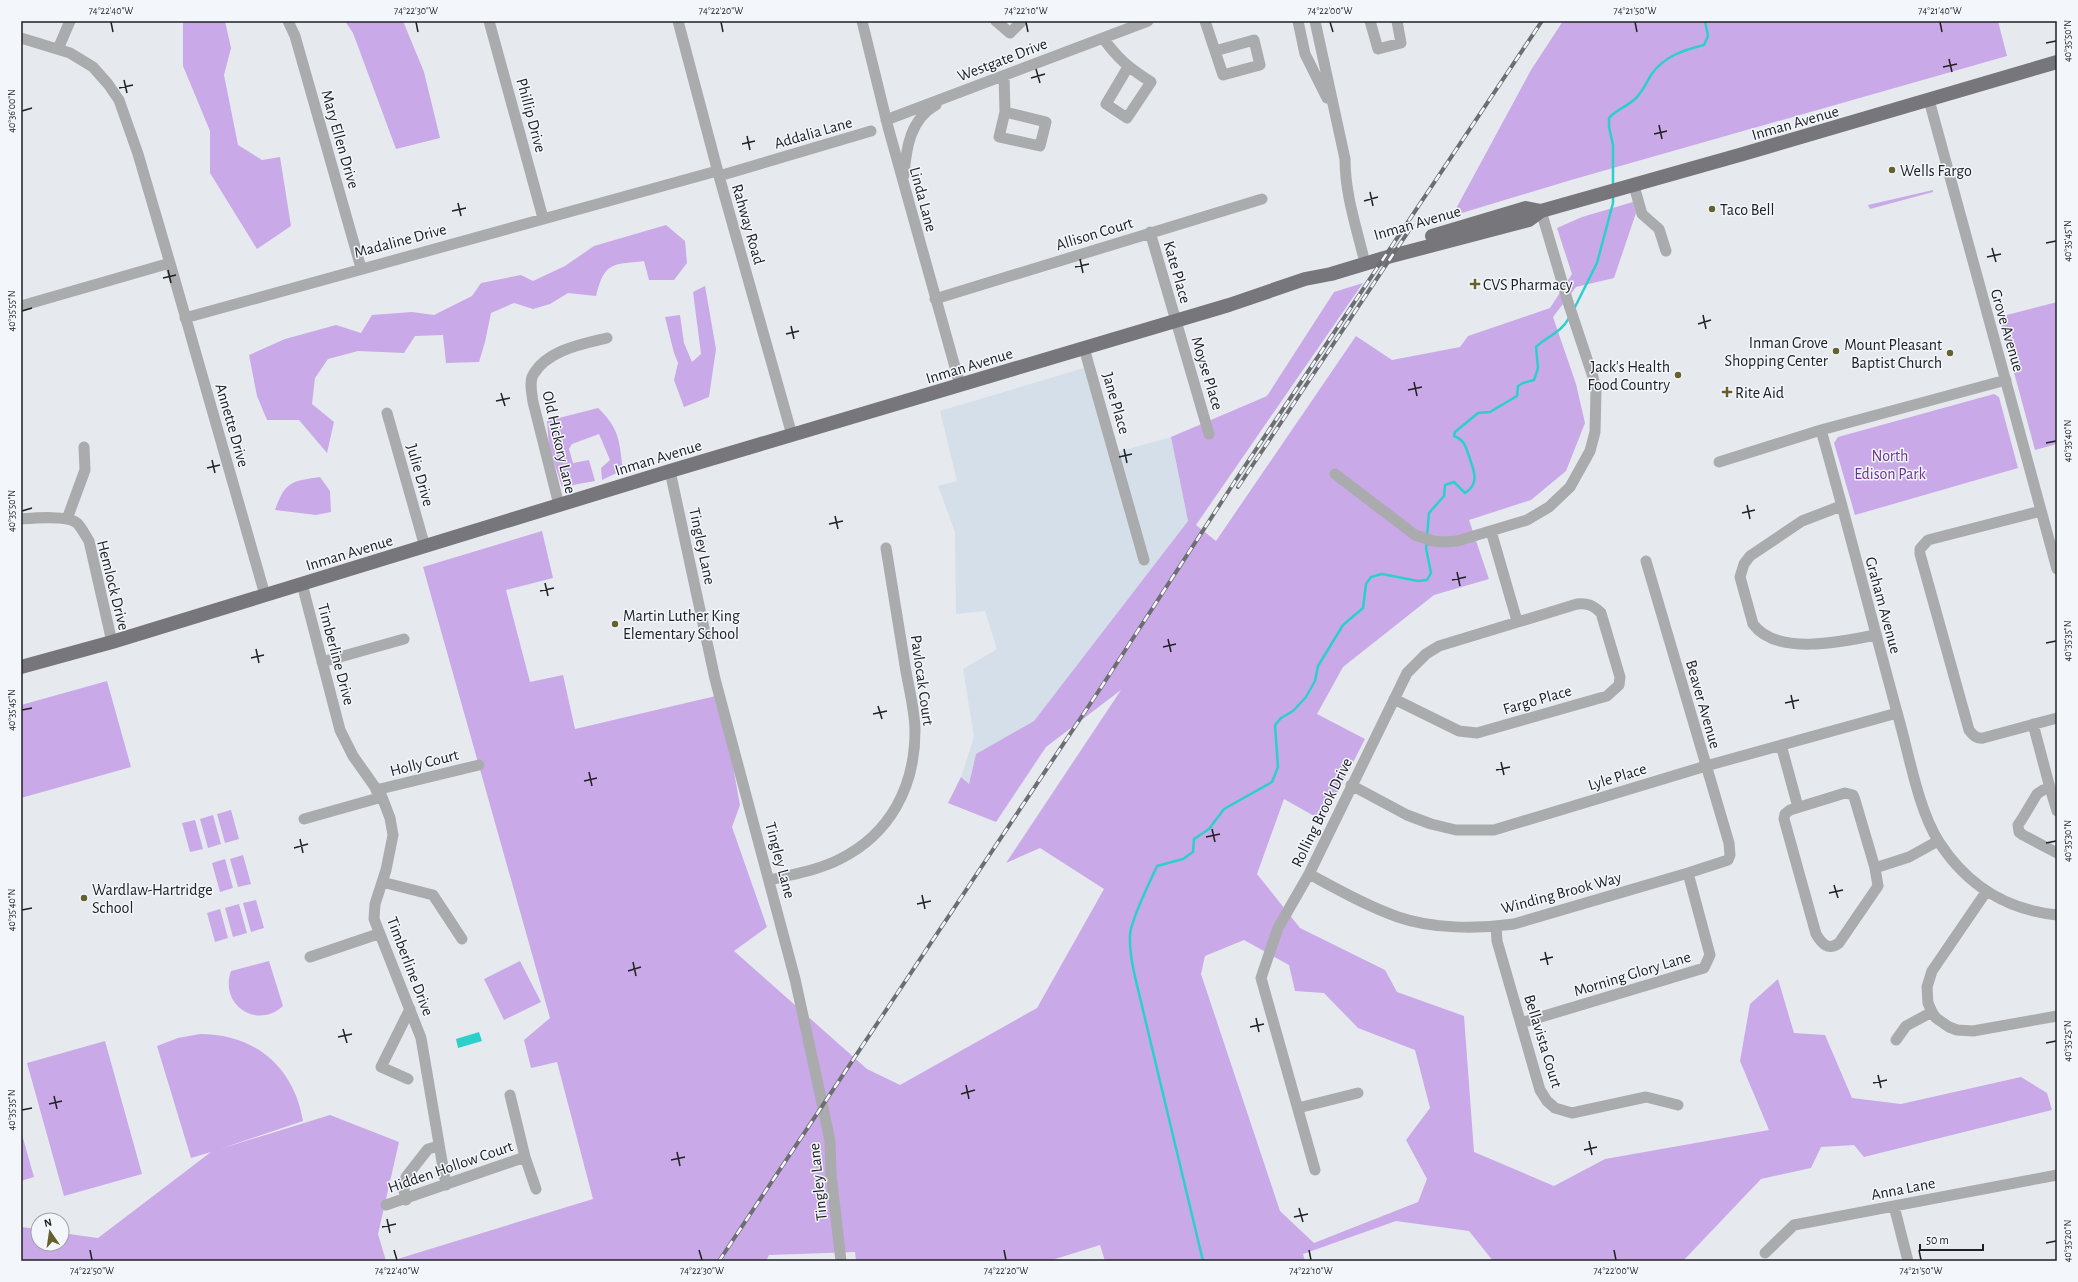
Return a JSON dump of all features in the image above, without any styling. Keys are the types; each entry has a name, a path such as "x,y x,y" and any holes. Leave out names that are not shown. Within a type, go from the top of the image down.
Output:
{"main road":[{"name":"Inman Avenue","path":"1305,278 1331,274 1384,258 1529,220 1541,211 1634,186 2057,62"},
{"name":"Inman Avenue","path":"21,667 112,642 670,471 1229,305 1305,278 1323,268 1363,255 1526,208 1541,211"}],"street":[{"path":"58,49 70,21"},
{"name":"Mary Ellen Drive","path":"288,21 296,36 361,268"},
{"name":"Phillip Drive","path":"489,21 544,218"},
{"name":"Rahway Road","path":"678,21 718,174 792,435"},
{"name":"Linda Lane","path":"862,21 886,120 960,385"},
{"path":"996,21 1010,34 1022,21"},
{"name":"Westgate Drive","path":"886,120 1103,38 1127,24 1148,21"},
{"path":"1205,21 1215,51"},
{"path":"1298,21 1306,54 1315,76 1333,109"},
{"path":"1315,21 1345,159 1345,181 1349,201 1363,255"},
{"path":"1370,21 1378,49 1401,43 1397,21"},
{"name":"Annette Drive","path":"21,38 70,52 93,67 108,84 119,100 138,154 265,595"},
{"path":"1103,38 1116,56 1128,67 1151,82 1127,118 1106,104 1128,67"},
{"path":"1004,76 1005,112"},
{"path":"903,183 905,151 909,138 916,124 932,107 962,92"},
{"name":"Grove Avenue","path":"1928,100 2057,569"},
{"name":"Addalia Lane","path":"718,174 871,131"},
{"name":"Madaline Drive","path":"185,318 544,218 718,174"},
{"path":"1634,186 1642,214 1660,229 1663,234 1666,251"},
{"name":"Allison Court","path":"935,299 1262,199"},
{"path":"1335,474 1421,538 1433,541 1457,541 1527,520 1549,507 1570,487 1590,451 1595,432 1596,390 1541,211"},
{"name":"Kate Place","path":"1150,232 1176,321"},
{"path":"21,306 170,263"},
{"name":"Moyse Place","path":"1176,321 1209,434"},
{"name":"Old Hickory Lane","path":"559,506 533,402 531,387 533,375 544,362 553,356 570,348 607,338"},
{"name":"Jane Place","path":"1084,348 1144,560"},
{"path":"1719,462 1821,430 2006,380"},
{"name":"Julie Drive","path":"387,413 425,547"},
{"name":"Graham Avenue","path":"1821,430 1875,634 1922,802 1938,841 1968,878 1986,892 2018,908 2057,915"},
{"path":"21,519 67,519 85,470 84,448"},
{"name":"Tingley Lane","path":"670,471 715,679 796,979 830,1140 831,1174 841,1261"},
{"path":"1841,506 1802,521 1750,556 1744,564 1740,577 1754,624 1758,630 1767,636 1800,644 1847,641 1875,634"},
{"path":"2041,511 1928,540 1920,549 1969,730 1979,738 2057,718"},
{"name":"Hemlock Drive","path":"67,519 76,522 89,541 112,642"},
{"path":"1491,532 1517,621"},
{"name":"Pavlocak Court","path":"770,880 819,867 838,860 857,850 873,838 886,823 897,807 909,778 915,730 886,548"},
{"name":"Beaver Avenue","path":"1646,561 1729,843 1730,855"},
{"name":"Timberline Drive","path":"302,584 340,730 353,756 379,794 390,818 393,836 375,904 374,919 378,934 421,1038 446,1185"},
{"name":"Rolling Brook Drive","path":"1315,1170 1261,978 1278,928 1309,874 1351,785 1407,673 1426,654 1439,646 1517,621 1577,604 1587,603 1595,606 1601,613"},
{"name":"Fargo Place","path":"1394,699 1441,724 1458,731 1472,734 1607,696 1619,685 1620,677 1601,613"},
{"path":"322,662 404,639"},
{"name":"Lyle Place","path":"1351,785 1407,815 1431,824 1456,830 1494,830 1706,766 1897,713"},
{"path":"2033,724 2057,811"},
{"path":"1781,745 1798,807"},
{"name":"Holly Court","path":"304,818 379,794 479,765"},
{"path":"2050,788 2037,794 2018,825 2019,832 2023,835 2054,853 2057,853"},
{"path":"1845,793 1853,795 1875,868 1878,886 1839,943 1835,946 1828,947 1822,944 1816,934 1784,823 1785,814 1798,807 1845,793"},
{"path":"1875,868 1909,857 1938,841"},
{"name":"Winding Brook Way","path":"1309,874 1398,917 1465,927 1496,926 1514,924 1688,873 1724,862 1730,855"},
{"name":"Morning Glory Lane","path":"1521,1023 1704,968 1710,955 1688,873"},
{"path":"382,882 433,895 462,939"},
{"path":"1986,892 1932,971 1927,987 1927,995 1932,1012 1950,1028 1973,1031 2057,1016"},
{"name":"Bellavista Court","path":"1496,926 1497,941 1540,1090 1547,1102 1554,1108 1572,1113 1646,1097 1678,1105"},
{"path":"310,957 378,934"},
{"path":"408,1079 381,1067 410,1009"},
{"path":"1896,1040 1906,1026 1932,1012"},
{"path":"1298,1108 1358,1092"},
{"name":"Hidden Hollow Court","path":"510,1095 525,1157 536,1189"},
{"path":"406,1200 404,1191 406,1177 428,1149 439,1146"},
{"name":"Hidden Hollow Court","path":"386,1205 406,1200 525,1157"},
{"name":"Anna Lane","path":"1765,1253 1794,1225 2057,1175"},
{"path":"1894,1206 1908,1261"}],"shaded area":[{"path":"1087,367 1110,454 1171,437 1188,521 1034,721 976,754 969,784 961,777 974,737 963,669 997,649 985,611 956,614 955,532 938,486 957,481 940,411"}],"green space":[{"path":"183,21 225,21 231,48 224,75 238,145 262,160 280,157 291,226 257,249 210,173 210,131 183,66"},
{"path":"345,21 403,21 424,72 440,138 396,149 353,33"},
{"path":"1563,21 1998,21 2007,56 1571,180 1452,216 1531,70"},
{"path":"1933,190 1933,192 1870,209 1868,205"},
{"path":"1633,202 1636,213 1614,278 1576,287 1553,317 1576,384 1585,423 1566,471 1531,500 1469,520 1489,579 1434,595 1343,667 1317,714 1365,739 1323,821 1284,799 1257,874 1300,928 1385,970 1397,992 1464,1016 1474,1152 1554,1186 1605,1159 1769,1130 1740,1061 1750,1004 1778,979 1794,1033 1825,1035 1852,1098 1901,1104 2021,1077 2047,1093 2052,1110 1864,1157 1854,1145 1821,1147 1811,1168 1761,1179 1683,1261 1493,1261 1469,1231 1396,1221 1303,1254 1305,1261 1105,1261 1100,1245 1049,1261 856,1261 855,1252 769,1255 766,1261 391,1261 593,1199 557,1062 531,1068 524,1040 550,1018 423,567 542,531 553,578 506,590 530,682 563,675 575,729 720,695 740,805 732,827 767,927 734,951 867,1069 900,1085 1037,1008 1104,889 1040,848 1006,863 1121,690 1046,747 996,822 948,803 961,777 969,784 976,754 1034,721 1188,521 1171,437 1267,396 1334,292 1363,283 1196,525 1216,541 1356,336 1392,360 1460,347 1468,336 1550,308 1572,274 1557,228 1582,217","holes":["1244,940 1289,965 1295,991 1324,993 1358,1028 1415,1050 1430,1108 1406,1140 1427,1179 1418,1202 1314,1243 1280,1211 1201,974 1205,956"]},
{"path":"666,225 685,241 687,263 674,280 649,280 644,261 624,263 611,267 607,271 599,285 596,296 568,293 550,304 533,309 514,303 491,313 479,362 446,363 443,335 415,336 404,353 358,351 328,359 315,378 312,404 334,422 327,453 299,420 267,420 257,396 249,355 285,339 336,325 361,333 372,315 412,312 434,315 472,296 481,283 521,275 533,281 565,266 594,246"},
{"path":"705,286 716,349 709,397 684,407 674,380 678,363 665,317 680,315 684,343 692,362 701,354 693,292"},
{"path":"2057,302 2057,444 2035,450 1999,317"},
{"name":"North Edison Park","path":"1994,394 1999,397 2018,468 1855,515 1834,443 1838,437"},
{"path":"598,408 611,422 615,429 619,443 623,470 602,480 601,468 610,460 599,434 572,444 569,449 573,463 589,460 595,481 562,487 549,447 547,421"},
{"path":"320,477 330,491 331,512 316,515 275,510 282,494 290,484"},
{"path":"107,681 131,767 21,798 21,705"},
{"path":"231,810 239,839 225,843 217,814"},
{"path":"213,815 221,844 208,848 200,819"},
{"path":"195,820 203,849 190,852 182,823"},
{"path":"243,855 251,884 238,887 230,859"},
{"path":"225,859 233,888 220,892 212,863"},
{"path":"256,900 264,928 251,932 243,903"},
{"path":"239,904 247,933 233,937 225,908"},
{"path":"220,909 228,938 215,942 207,913"},
{"path":"269,961 283,1006 273,1013 262,1015 252,1014 243,1010 235,1003 230,994 229,983 231,971"},
{"path":"520,961 541,1002 504,1020 484,979"},
{"path":"200,1034 220,1036 238,1040 254,1047 269,1057 281,1070 291,1085 298,1102 303,1121 220,1149 330,1115 399,1142 378,1234 386,1261 21,1261 21,1227 30,1228 30,1252 70,1252 70,1234 98,1238 211,1152 191,1158 157,1046 178,1038"},
{"path":"105,1041 142,1174 64,1196 27,1063"},
{"path":"21,1131 34,1177 21,1181"}],"water":[{"path":"479,1032 482,1041 458,1048 456,1039"}],"waterway":[{"path":"1613,186 1613,145 1609,127 1609,118 1615,112 1636,98 1643,90 1656,68 1668,58 1689,49 1704,45 1708,36 1705,21"},
{"path":"1574,309 1597,263 1613,203 1613,195"},
{"path":"1427,536 1429,513 1444,496 1445,485 1454,482 1465,493 1473,485 1474,471 1466,448 1462,441 1454,436 1455,432 1478,413 1490,412 1517,396 1518,386 1534,380 1538,368 1536,347 1558,331 1569,318"},
{"path":"1203,1261 1134,971 1130,944 1131,928 1141,900 1157,866 1183,859 1193,852 1194,839 1209,829 1224,809 1272,782 1278,767 1275,725 1281,718 1293,711 1306,697 1315,681 1318,666 1343,625 1363,608 1366,584 1371,577 1382,574 1418,581 1427,580 1431,573 1426,548 1427,541"}],"railway":[{"path":"719,1261 1102,686 1241,472 1542,21"},
{"path":"1238,487 1412,226"}],"place":[{"name":"Wells Fargo","path":"1892,170"},
{"name":"Taco Bell","path":"1712,209"},
{"name":"CVS Pharmacy","path":"1475,284"},
{"name":"Inman Grove Shopping Center","path":"1836,351"},
{"name":"Mount Pleasant Baptist Church","path":"1950,353"},
{"name":"Jack's Health Food Country","path":"1678,375"},
{"name":"Rite Aid","path":"1727,392"},
{"name":"Martin Luther King Elementary School","path":"615,624"},
{"name":"Wardlaw-Hartridge School","path":"84,898"}]}
